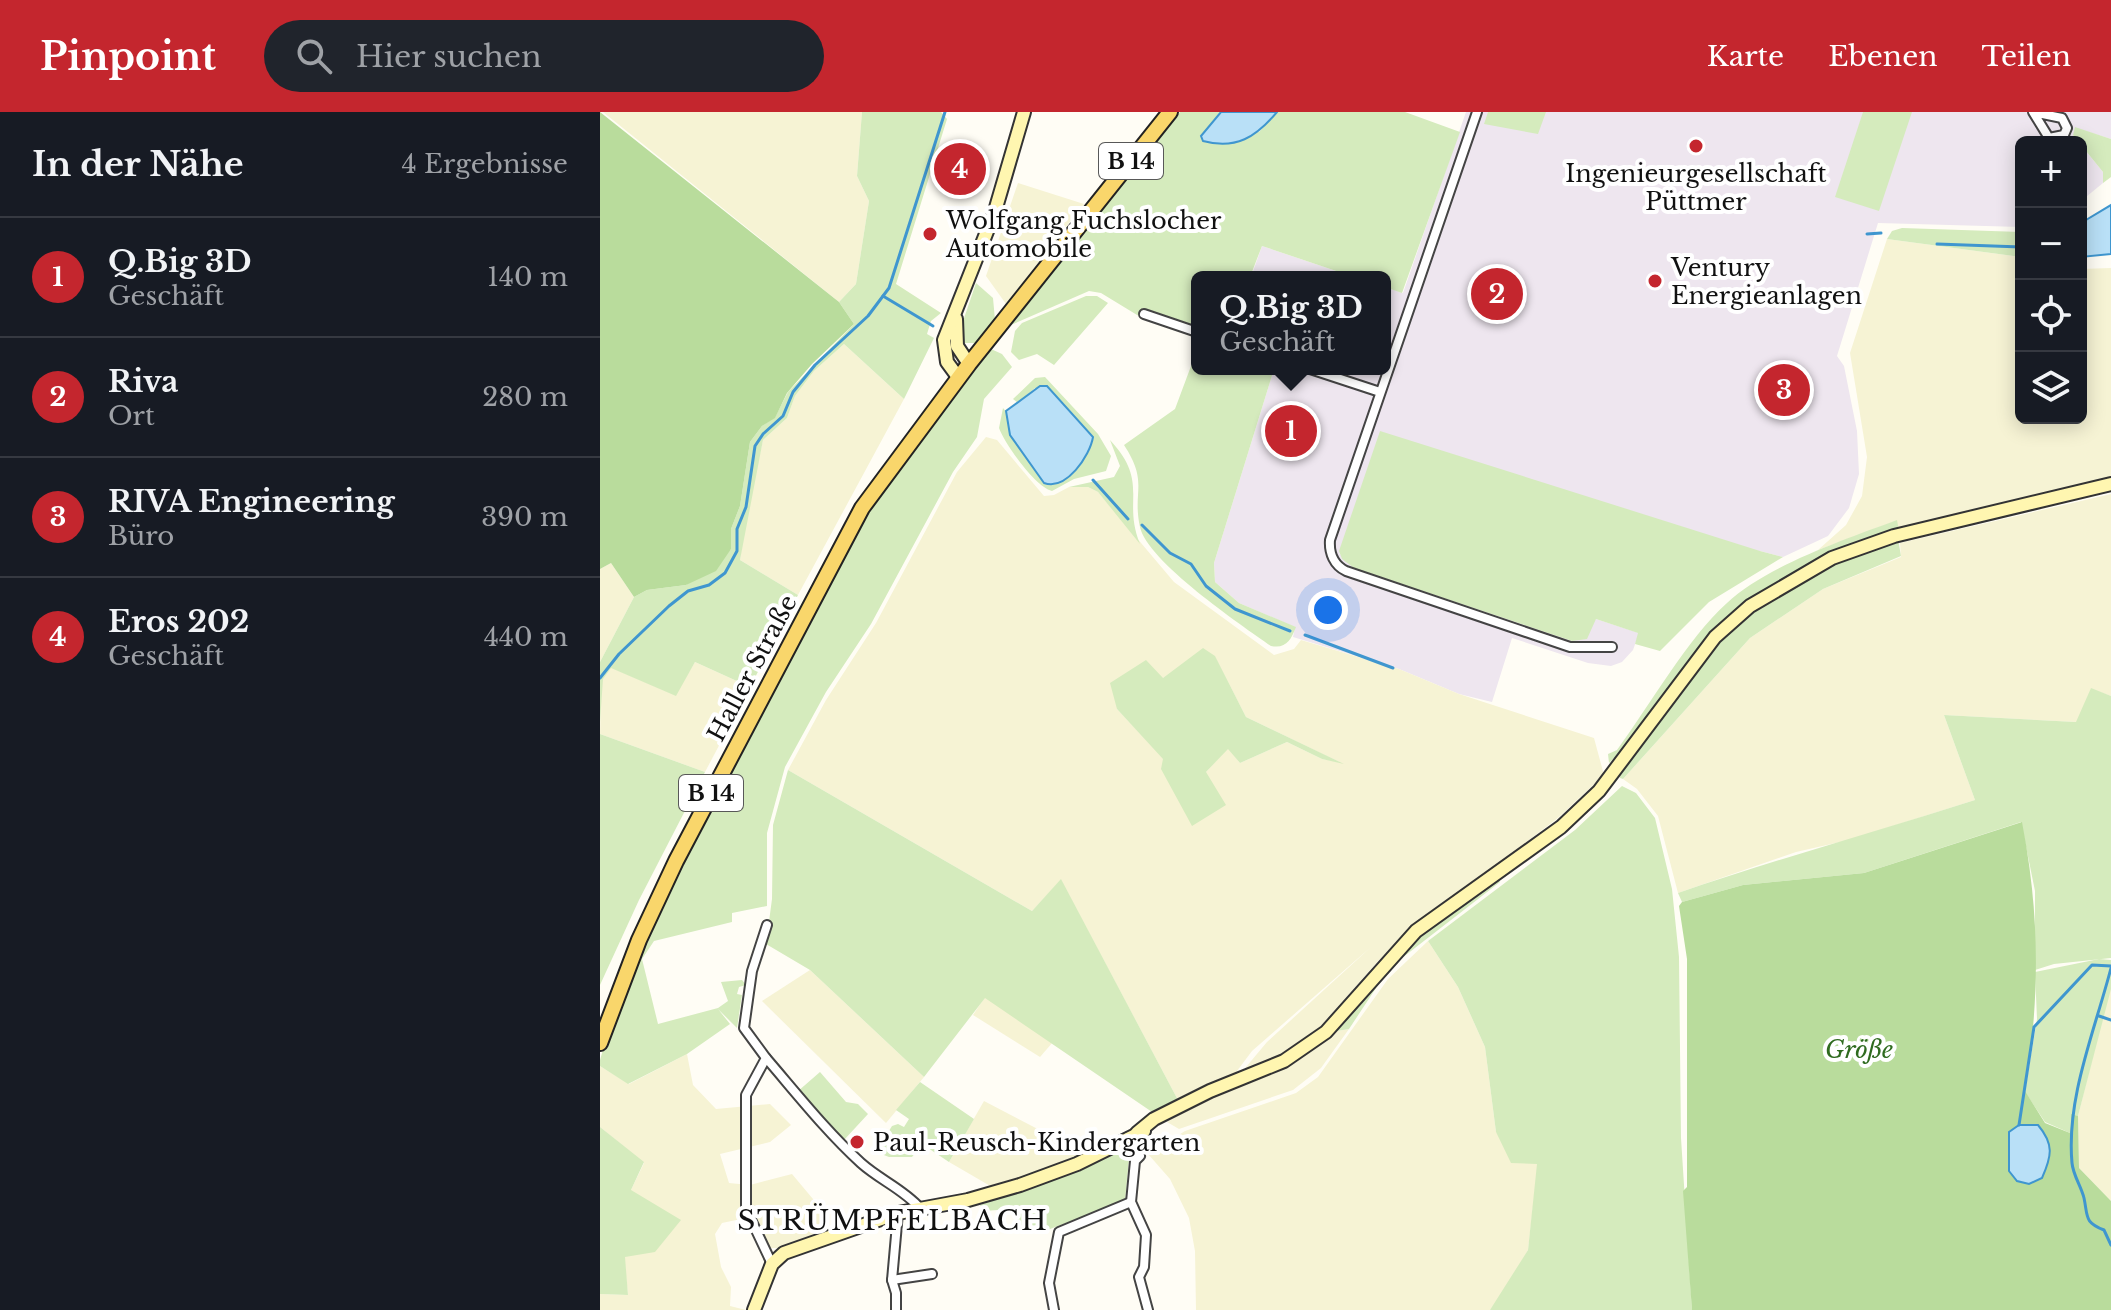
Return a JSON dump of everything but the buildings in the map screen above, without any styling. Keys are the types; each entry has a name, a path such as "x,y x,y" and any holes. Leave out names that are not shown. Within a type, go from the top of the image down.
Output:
{"main road":[{"name":"B 14","path":"958,377 1170,112"},
{"name":"Haller Straße","path":"600,1043 639,940 676,861 849,530 890,467 958,377"}],"street":[{"path":"958,377 947,362 944,347 956,308 995,211 1024,112"},
{"path":"1391,360 1477,112"},
{"path":"956,308 955,340 969,364"},
{"path":"1144,314 1191,330"},
{"path":"1328,375 1380,392"},
{"path":"1386,375 1330,540 1331,554 1338,566 1570,647 1612,647"},
{"path":"754,1310 772,1264 784,1253 898,1213 968,1200 1077,1164 1210,1091 1284,1061 1305,1048 1326,1032 1416,931 1561,827 1599,791 1729,622 1750,606 1832,558 1894,536 2111,484"},
{"path":"767,925 752,971 743,1019 746,1034 834,1138 865,1167 907,1193 920,1208"},
{"path":"766,1058 746,1095 746,1209 772,1264"},
{"path":"1133,1135 1140,1156 1135,1161 1131,1202 1146,1235 1144,1267 1139,1277 1148,1310"},
{"path":"1054,1310 1049,1283 1059,1232 1131,1202"},
{"path":"896,1310 892,1280 898,1213"},
{"path":"892,1280 932,1274"}],"shaded area":[{"path":"603,112 862,112 857,176 869,201 856,284 839,302"},
{"path":"1466,112 2111,112 2111,139 2076,128 2074,136 2015,136 2015,227 1878,223 1837,356 1844,366 1857,431 1859,474 1849,508 1828,536 1783,557 1760,551 1339,553 1354,568 1572,641 1596,619 1639,633 1633,650 1622,662 1611,666 1588,663 1512,638 1492,702 1459,694 1399,669 1293,637 1295,627 1239,603 1215,582 1214,563 1272,375 1391,375 1391,289 1403,293"},
{"path":"2087,152 2103,172 2103,183 2087,196"},
{"path":"1018,183 1084,204 1006,304 986,276"},
{"path":"1887,239 2015,256 2015,424 2087,424 2087,269 2111,268 2111,480 1899,531 1896,521 1818,550 1846,525 1862,496 1867,457 1850,353"},
{"path":"1262,246 1336,271 1253,271"},
{"path":"844,344 904,399 798,595 740,560 745,522 763,440 787,418 795,396 814,371"},
{"path":"986,437 997,440 1044,496 1054,495 1069,487 1088,487 1098,492 1174,582 1274,655 1294,649 1301,640 1399,669 1459,694 1594,738 1604,775 1558,818 1427,917 1379,960 1304,1045 1241,1073 1267,1042 1371,947 1252,1051 1234,1075 1179,1102 1061,880 1032,911 788,770 826,700 876,623 957,472","holes":["1215,657 1246,717 1339,762 1322,759 1287,742 1240,763 1228,748 1206,772 1164,759 1117,709 1163,678"]},
{"path":"2111,494 2111,696 2091,689 2077,722 1944,715 1975,800 1849,840 1796,852 1678,893 1658,816 1637,789 1623,779 1750,638 1823,589 1901,557 1900,543"},
{"path":"611,563 634,597 600,662 600,569"},
{"path":"695,662 750,687 705,772 600,734 601,679 610,667 675,695"},
{"path":"1428,941 1458,987 1485,1047 1496,1132 1538,1163 1528,1250 1506,1290 1490,1310 1196,1310 1195,1251 1189,1218 1170,1179 1148,1154 1185,1131 1296,1093 1318,1077 1388,979"},
{"path":"810,970 924,1077 886,1123 762,1001"},
{"path":"2110,988 2111,1201 2079,1168 2078,1116"},
{"path":"985,997 1053,1042 1040,1057 973,1015"},
{"path":"1349,1029 1321,1068 1293,1090 1179,1129 1167,1122 1212,1093 1295,1063 1331,1032"},
{"path":"687,1054 693,1085 716,1109 770,1104 791,1125 770,1142 720,1154 729,1183 750,1185 792,1174 818,1205 828,1229 778,1248 768,1248 755,1216 722,1223 715,1234 721,1267 731,1287 730,1306 746,1310 600,1310 600,1294 628,1295 624,1256 631,1190 644,1163 600,1127 600,1066 629,1084"},
{"path":"984,1101 1086,1154 992,1187 949,1162"}],"green space":[{"path":"600,112 839,302 854,324 812,364 787,393 775,418 762,426 750,442 740,506 731,529 731,549 716,571 686,585 647,590 634,597 611,563 600,569"},
{"path":"862,112 941,112 947,119 896,284 941,313 931,321 927,334 934,338 904,399 844,344 814,371 795,396 787,418 763,440 740,560 798,595 750,687 695,662 676,696 611,668 603,679 600,722 600,662 634,597 647,590 686,585 731,549 731,529 740,506 750,442 762,426 775,417 788,392 854,324 839,302 856,284 869,201 857,176"},
{"path":"1180,112 1221,112 1201,136 1259,132 1277,112 1405,112 1460,132 1402,293 1391,289 1391,271 1336,271 1262,246 1252,271 1191,271 1191,324 1146,309 1142,318 1101,293 1089,291 1011,325"},
{"path":"1488,112 1546,112 1538,134 1484,124"},
{"path":"1863,112 1912,112 1879,211 1835,197"},
{"path":"2075,127 2111,139 2111,177 2103,183 2103,172 2087,152 2087,136 2073,135"},
{"path":"1902,228 2015,232 2015,256 1887,239 1892,231"},
{"path":"976,283 993,298 995,320 977,343 965,343 959,333"},
{"path":"1086,296 1097,296 1108,303 1054,365 1037,354 1019,360 1011,352 1015,331 1022,323"},
{"path":"991,349 1002,354 1012,367 984,399 977,437 953,472 871,624 826,692 785,767 767,833 767,906 732,913 732,922 654,941 642,959 658,1024 718,1008 728,1001 721,982 742,980 746,985 739,987 737,994 742,995 737,1028 718,1009 730,1024 687,1054 628,1084 600,1066 600,1060 617,1002 680,868 838,563 882,489"},
{"path":"1191,366 1191,375 1272,375 1214,563 1215,582 1239,603 1296,627 1284,645 1271,646 1239,623 1177,574 1146,541 1138,515 1136,469 1124,445 1175,409"},
{"path":"1045,377 1098,434 1111,456 1106,471 1074,479 1052,491 1029,474 999,428 1003,408 1008,414 1008,427 1069,478 1074,468 1035,388 1018,403 1013,399 1035,378"},
{"path":"1380,431 1783,557 1709,602 1660,651 1635,644 1638,633 1596,619 1587,639 1572,641 1354,568 1342,559 1339,551"},
{"path":"1110,440 1129,468 1135,529 1140,544 1098,492 1088,487 1069,487 1114,477 1120,466"},
{"path":"1897,520 1899,531 1739,609 1619,760 1614,758 1609,763 1608,754 1617,750 1683,653 1727,603 1784,565"},
{"path":"1898,539 1901,556 1823,589 1750,638 1623,779 1620,778 1619,775 1685,681 1742,618 1796,582"},
{"path":"1203,648 1215,656 1246,717 1344,764 1322,759 1287,742 1240,763 1228,749 1206,772 1226,805 1192,826 1161,769 1163,759 1117,709 1110,683 1146,660 1163,678"},
{"path":"2091,688 2111,696 2111,958 2054,964 2035,970 2035,891 2021,822 1864,873 1743,885 1682,902 1678,893 1975,800 1944,715 2076,722"},
{"path":"600,734 705,772 639,900 600,985"},
{"path":"788,770 1032,911 1061,879 1179,1102 1155,1114 985,998 924,1077 810,970 766,944 772,899 773,825"},
{"path":"1622,786 1636,793 1655,818 1672,889 1679,957 1681,1138 1692,1310 1490,1310 1528,1250 1537,1164 1511,1163 1496,1132 1485,1047 1458,987 1428,941 1575,830"},
{"name":"Größe","path":"2022,822 2032,890 2036,956 2033,1023 2025,1091 2045,1123 2070,1133 2071,1114 2078,1116 2079,1168 2111,1201 2111,1310 1692,1310 1683,1191 1687,1187 1687,959 1679,906 1682,902 1743,885 1864,873"},
{"path":"1497,876 1500,882 1402,958 1380,982 1349,1029 1331,1032 1405,945"},
{"path":"2099,959 2111,960 2111,989 2078,1116 2071,1115 2070,1133 2045,1122 2025,1092 2037,1019 2035,972"},
{"path":"820,1072 846,1102 858,1104 868,1114 844,1140 797,1092"},
{"path":"920,1082 974,1119 949,1162 922,1144 912,1157 889,1157 876,1152 892,1126 898,1124 904,1127 909,1119 896,1110"},
{"path":"600,1127 644,1162 631,1190 681,1220 655,1252 625,1257 628,1295 600,1294"},
{"path":"1118,1152 1129,1159 1125,1201 1050,1229 1025,1233 1011,1209 984,1211 980,1205 1067,1175"}],"water":[{"path":"1221,112 1277,112 1253,135 1244,139 1226,144 1203,141 1201,136"},
{"path":"2111,205 2111,254 2087,256 2087,219"},
{"path":"1040,386 1047,386 1093,437 1076,470 1061,482 1052,484 1044,483 1010,435 1006,411"},
{"path":"2019,1125 2038,1125 2049,1144 2048,1163 2042,1178 2029,1184 2017,1181 2009,1171 2009,1132"}],"waterway":[{"path":"600,678 619,654 669,606 688,591 709,585 725,573 737,551 737,529 746,507 755,446 783,416 793,392 815,365 868,316 889,288 945,112"},
{"path":"1867,234 1881,233"},
{"path":"1937,244 2015,247"},
{"path":"883,296 933,326"},
{"path":"1093,480 1128,519"},
{"path":"1142,525 1170,553 1191,564 1206,586 1235,609 1290,631"},
{"path":"1305,635 1393,668"},
{"path":"2019,1125 2034,1027 2092,965 2111,966"},
{"path":"2111,968 2077,1089 2071,1139 2073,1167 2088,1218 2104,1230 2111,1245"},
{"path":"2099,1016 2111,1020"}],"place":[{"name":"Ingenieurgesellschaft Püttmer","path":"1696,146"},
{"name":"Eros 202","path":"960,169"},
{"name":"Wolfgang Fuchslocher Automobile","path":"930,234"},
{"name":"Ventury Energieanlagen","path":"1655,281"},
{"name":"Riva","path":"1497,294"},
{"name":"RIVA Engineering","path":"1784,390"},
{"name":"Q.Big 3D","path":"1291,431"},
{"name":"Paul-Reusch-Kindergarten","path":"857,1142"}],"district":[{"name":"STRÜMPFELBACH","path":"893,1220"}]}
